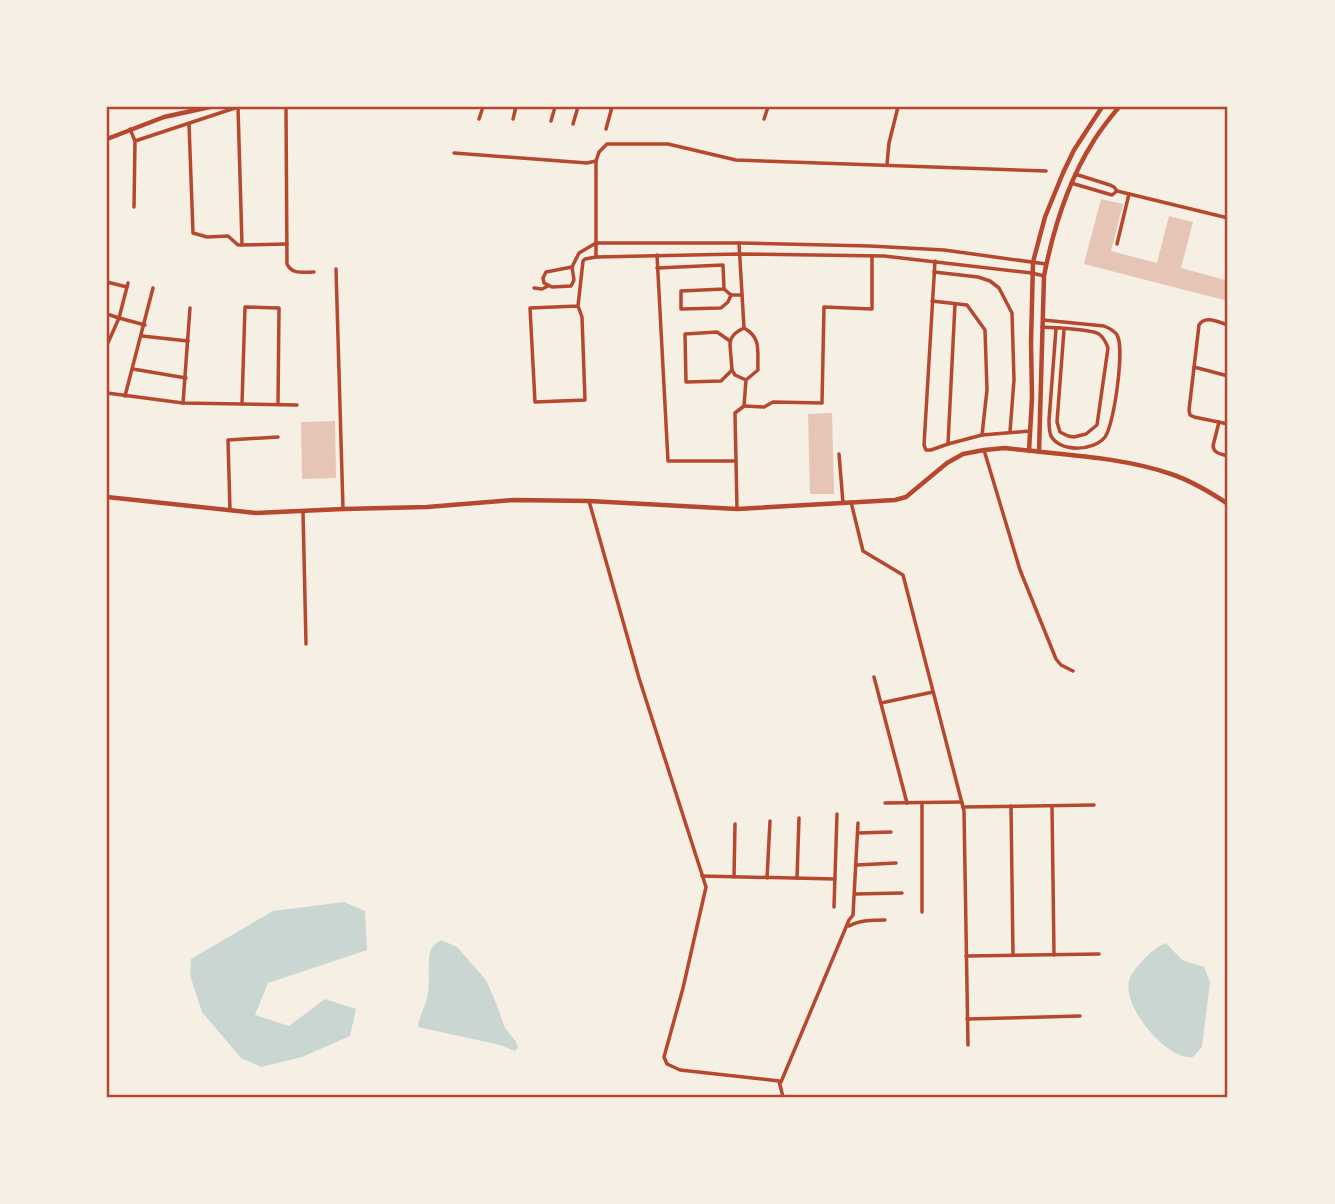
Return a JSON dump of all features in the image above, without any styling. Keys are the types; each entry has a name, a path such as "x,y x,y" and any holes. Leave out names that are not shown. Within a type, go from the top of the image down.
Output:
{"street":[{"path":"107,139 164,117 210,107"},
{"path":"135,141 238,107 242,245"},
{"path":"286,107 288,264 293,272 314,272"},
{"path":"479,119 483,107"},
{"path":"513,119 516,107"},
{"path":"551,121 555,107"},
{"path":"573,124 578,107"},
{"path":"606,129 612,107"},
{"path":"764,119 768,107"},
{"path":"887,164 898,107"},
{"path":"1029,451 1033,262 1045,217 1063,173 1074,150 1102,107"},
{"path":"1039,452 1046,264 1075,174 1094,140 1119,107"},
{"path":"190,124 193,233 207,237 228,236 235,243 242,245 287,244"},
{"path":"130,129 135,141 134,207"},
{"path":"596,257 596,161 599,152 607,145 668,144 736,160 1046,171"},
{"path":"454,153 587,163 596,161"},
{"path":"1075,174 1110,185 1117,191 1228,218"},
{"path":"1072,183 1112,195 1117,191"},
{"path":"1117,244 1129,194"},
{"path":"572,267 546,272 544,283 552,287 571,286 572,267 579,253 596,243 870,246 944,250 1046,264"},
{"path":"739,243 744,328"},
{"path":"578,306 530,308 535,402 585,400 582,317 578,306 585,259 739,254 872,256 935,261 1044,276"},
{"path":"657,255 668,461 736,461"},
{"path":"737,509 735,413 744,406 764,407 773,402 822,403 824,307 872,309 872,256"},
{"path":"935,261 924,445 926,450 982,435 1030,431"},
{"path":"657,268 723,265 724,289"},
{"path":"336,269 343,509"},
{"path":"935,271 990,281 999,288 1012,313 1014,380 1010,432"},
{"path":"107,282 127,285 119,318 107,345"},
{"path":"534,288 542,289 548,286"},
{"path":"125,396 153,288"},
{"path":"731,295 721,308 681,309 681,291 724,289 731,295 742,295"},
{"path":"932,301 967,305 985,330 987,390 982,435"},
{"path":"948,444 955,304"},
{"path":"242,404 245,307 279,308 278,404"},
{"path":"183,403 190,308"},
{"path":"107,314 145,325"},
{"path":"1228,325 1206,319 1199,325 1189,410 1190,415 1228,424"},
{"path":"1043,320 1104,326 1118,335 1120,358 1110,428 1096,444 1077,448 1063,445 1057,443 1049,432 1056,329"},
{"path":"1042,327 1098,334 1108,348 1097,425 1086,434 1074,437 1060,432 1056,422 1065,330"},
{"path":"744,328 755,337 758,369 746,380 744,406"},
{"path":"744,328 735,333 730,341 734,375 746,380"},
{"path":"730,341 717,332 685,334 686,382 721,381 732,370"},
{"path":"142,336 188,341"},
{"path":"1194,367 1228,376"},
{"path":"133,369 186,378"},
{"path":"107,393 183,403 298,405"},
{"path":"1219,422 1213,450 1228,456"},
{"path":"230,510 228,440 278,437"},
{"path":"107,497 256,513 427,507 514,500 737,509 895,500 906,497 947,463 963,454 1005,448 1128,463 1172,474 1207,489 1228,504"},
{"path":"984,450 1025,582 1056,659 1073,671"},
{"path":"839,454 843,503"},
{"path":"589,501 639,678 706,887 664,1057 667,1064 680,1070 780,1083"},
{"path":"851,502 863,551 903,575 962,805 968,1045"},
{"path":"303,511 306,644"},
{"path":"874,677 907,803"},
{"path":"881,703 933,692"},
{"path":"885,803 1094,805"},
{"path":"922,803 922,912"},
{"path":"1010,806 1013,955"},
{"path":"1052,806 1055,955"},
{"path":"834,907 837,814"},
{"path":"797,878 799,818"},
{"path":"766,878 770,821"},
{"path":"783,1097 780,1083 853,915 858,822"},
{"path":"734,877 735,824"},
{"path":"858,833 891,832"},
{"path":"857,865 896,863"},
{"path":"702,876 835,879"},
{"path":"855,894 902,894"},
{"path":"847,927 855,922 885,920"},
{"path":"967,956 1099,954"},
{"path":"967,1019 1080,1016"}],"shaded area":[{"path":"344,902 365,911 367,950 268,983 255,1015 289,1026 325,999 356,1009 350,1036 302,1057 261,1067 241,1058 202,1012 190,975 191,959 273,911"},
{"path":"441,940 457,947 486,980 505,1028 516,1042 518,1048 515,1051 500,1045 418,1027 428,994 431,951"},
{"path":"1166,943 1182,960 1204,967 1210,982 1202,1047 1193,1057 1182,1056 1159,1041 1139,1017 1129,992 1129,981 1135,969 1154,950"}],"building":[{"path":"1101,199 1123,204 1111,251 1157,263 1169,216 1193,222 1181,268 1225,280 1228,269 1228,301 1084,264"},
{"path":"832,413 834,494 810,494 808,414"},
{"path":"335,421 336,478 302,479 301,422"}]}
